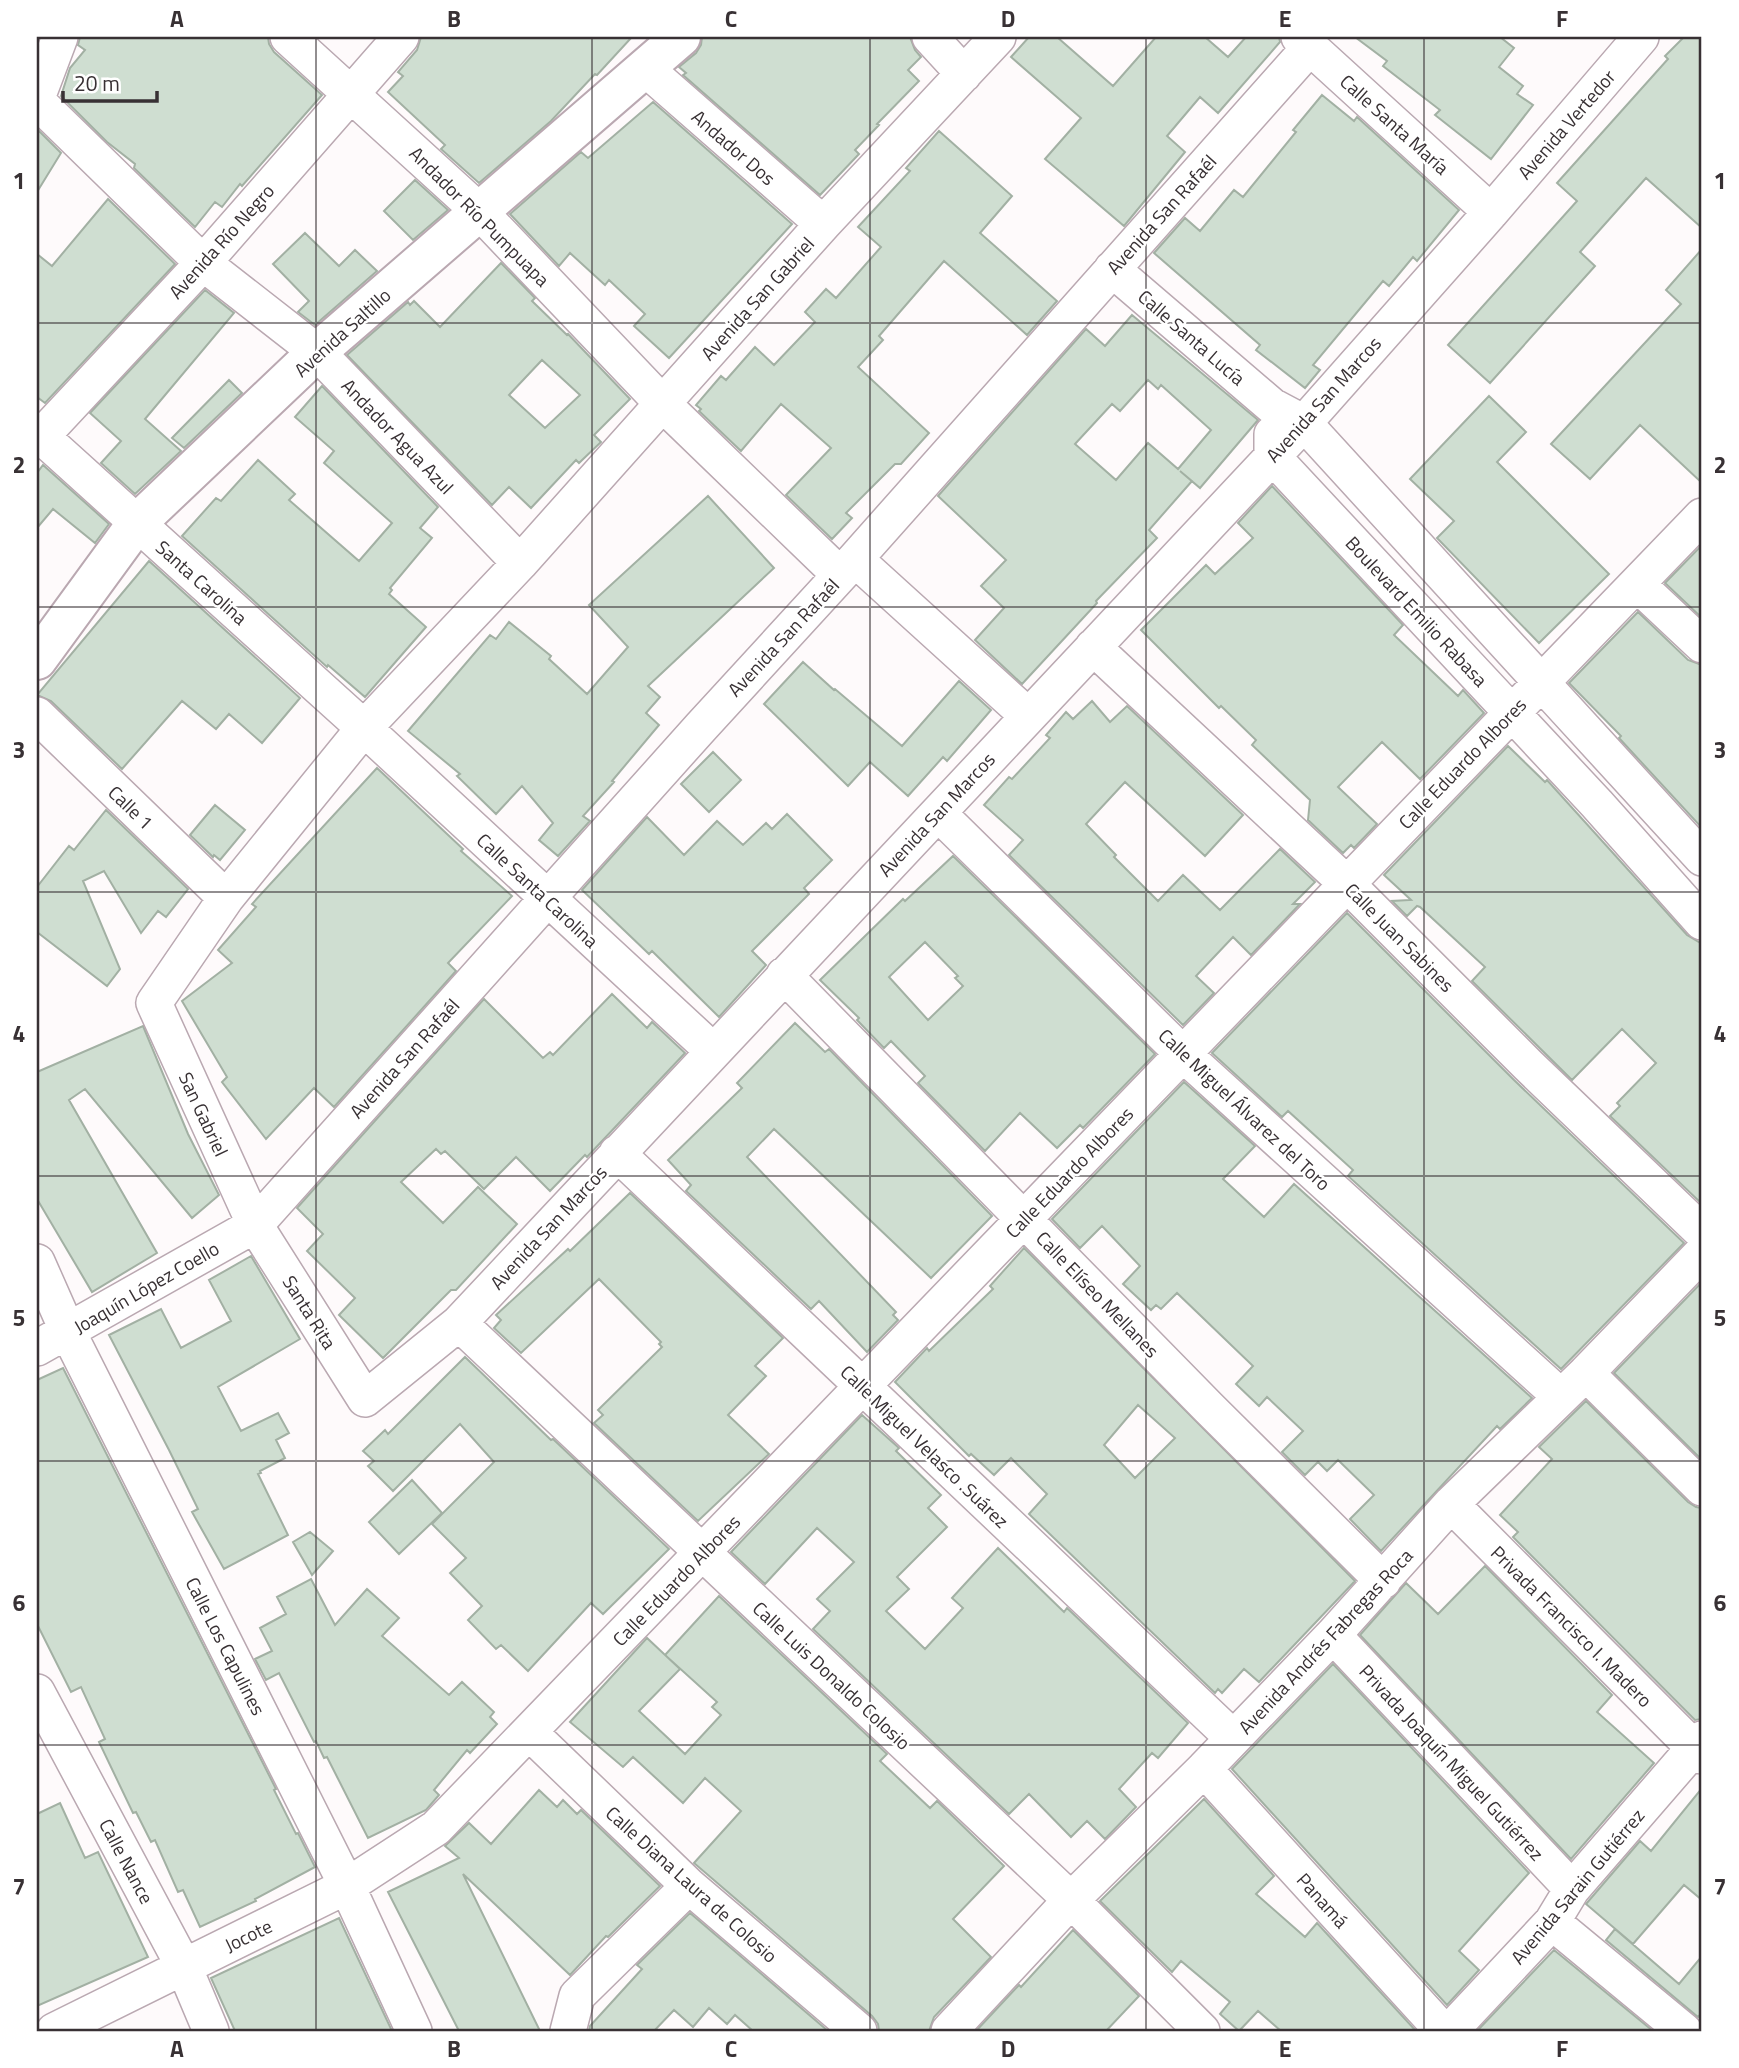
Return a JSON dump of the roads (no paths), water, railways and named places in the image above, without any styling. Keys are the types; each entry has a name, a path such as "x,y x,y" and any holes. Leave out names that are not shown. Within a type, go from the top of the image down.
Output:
{"street":[{"path":"37,100 60,37"},
{"name":"Andador Río Pumpuapa","path":"288,37 479,211 663,404 848,567 1028,716"},
{"name":"Avenida Río Negro","path":"39,438 203,262 401,37"},
{"name":"Avenida Saltillo","path":"37,660 137,523 317,352 681,37"},
{"path":"930,37 964,74"},
{"name":"Avenida San Gabriel","path":"520,563 822,224 998,37"},
{"name":"Avenida Vertedor","path":"1491,212 1641,37"},
{"name":"Calle Santa María","path":"1304,42 1491,212"},
{"name":"Avenida San Rafaél","path":"255,1225 848,567 1112,269 1304,42"},
{"name":"Andador Dos","path":"646,69 822,224"},
{"name":"Andador Agua Azul","path":"37,100 203,262 317,352 520,563"},
{"name":"Avenida San Marcos","path":"365,1399 459,1323 1304,423 1491,212"},
{"name":"Calle Santa Lucía","path":"1112,269 1272,406 1304,423"},
{"path":"1272,406 1272,456"},
{"path":"1304,423 1702,858"},
{"name":"Santa Carolina","path":"39,438 364,728"},
{"name":"Boulevard Emilio Rabasa","path":"1272,456 1598,804 1702,922"},
{"name":"Calle Eduardo Albores","path":"436,1828 1702,516"},
{"path":"226,898 364,728 520,563"},
{"path":"1637,584 1702,645"},
{"name":"Calle Juan Sabines","path":"1093,648 1347,884 1528,1065 1702,1232"},
{"name":"Calle 1","path":"37,715 226,898"},
{"name":"Calle Santa Carolina","path":"364,728 713,1051"},
{"name":"Calle Miguel Álvarez del Toro","path":"938,813 1183,1054 1560,1396"},
{"name":"San Gabriel","path":"226,898 154,1003 255,1225"},
{"name":"Calle Elíseo Mellanes","path":"784,975 1209,1408 1383,1581"},
{"name":"Calle Miguel Velasco .Suárez","path":"617,1153 1233,1738"},
{"name":"Joaquín López Coello","path":"37,1348 255,1225"},
{"name":"Santa Rita","path":"255,1225 365,1399"},
{"name":"Avenida Andrés Fabregas Roca","path":"949,2031 1071,1900 1204,1769 1333,1635 1451,1504 1586,1373 1702,1253"},
{"name":"Calle Los Capulines","path":"37,1262 68,1332 347,1886 414,2031"},
{"name":"Calle Luis Donaldo Colosio","path":"459,1323 1071,1900 1202,2031"},
{"path":"1586,1373 1702,1488"},
{"name":"Privada Francisco I. Madero","path":"1451,1504 1699,1748"},
{"name":"Privada Joaquín Miguel Gutiérrez","path":"1333,1635 1572,1889"},
{"name":"Calle Nance","path":"37,1692 184,1967 211,2031"},
{"name":"Calle Diana Laura de Colosio","path":"529,1732 689,1886 859,2031"},
{"name":"Avenida Sarain Gutiérrez","path":"1450,2031 1552,1922 1572,1889 1699,1748"},
{"name":"Panamá","path":"1204,1769 1443,2031"},
{"name":"Jocote","path":"54,2031 347,1886 436,1828"},
{"path":"568,2031 577,1996 689,1886"},
{"path":"1552,1922 1684,2031"}]}
